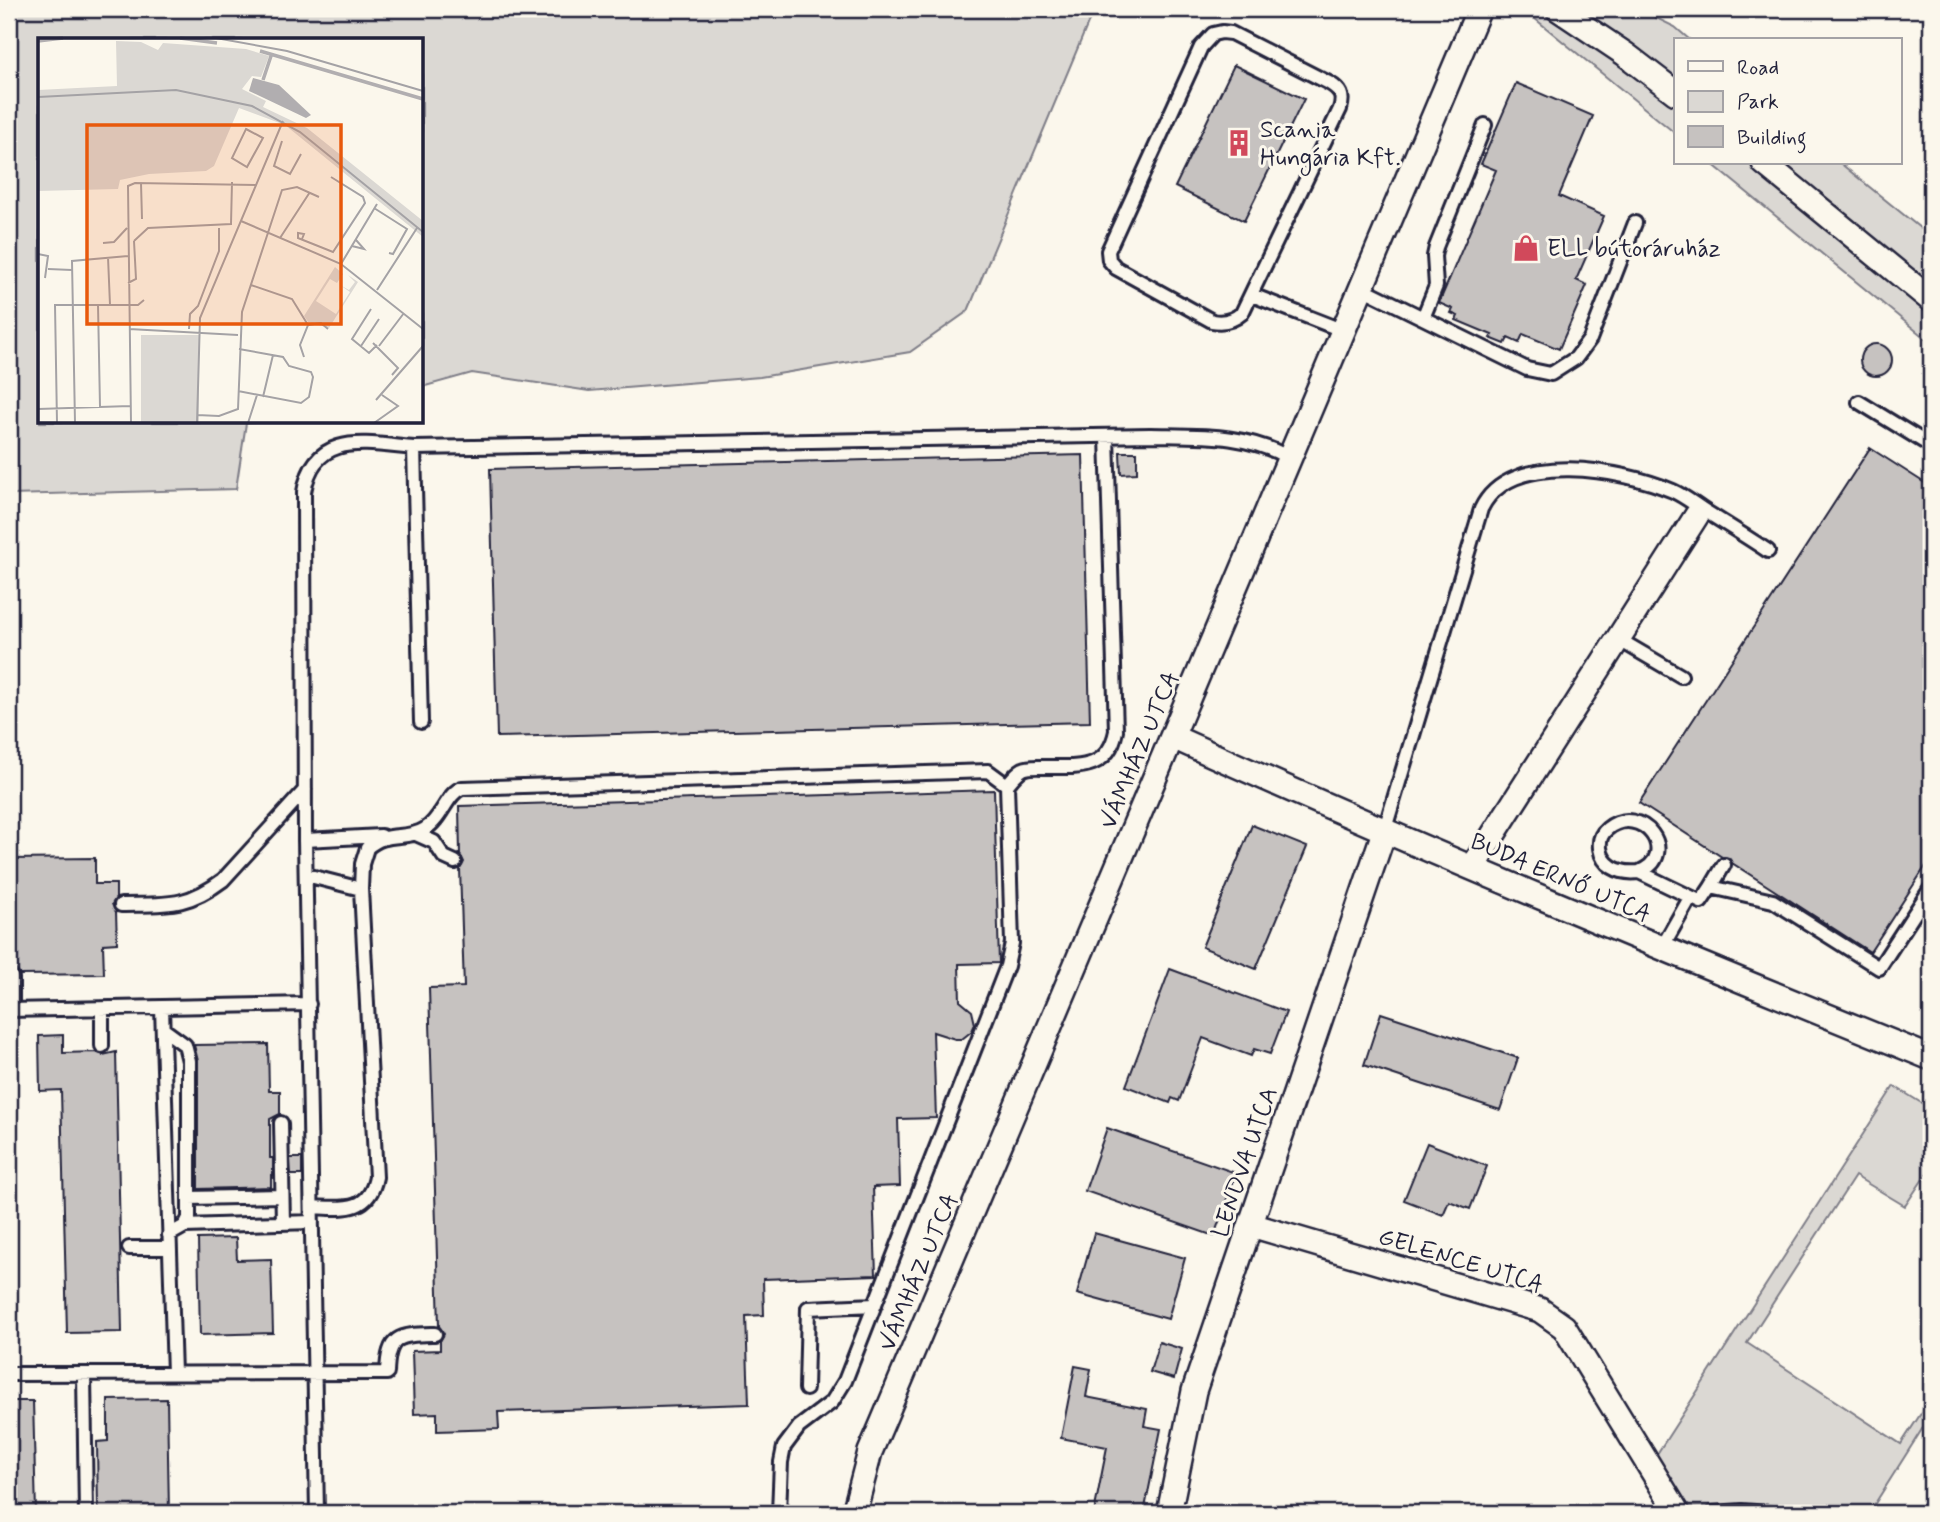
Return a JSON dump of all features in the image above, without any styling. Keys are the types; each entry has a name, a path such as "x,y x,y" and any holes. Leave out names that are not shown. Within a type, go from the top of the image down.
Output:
{"street":[{"name":"VÁMHÁZ UTCA","path":"854,1513 870,1452 1479,9"},
{"path":"1558,9 1625,54 1674,91"},
{"path":"1765,164 1931,300"},
{"path":"1472,868 1697,515"},
{"name":"BUDA ERNŐ UTCA","path":"1173,737 1384,832 1661,949 1931,1058"},
{"name":"LENDVA UTCA","path":"1169,1513 1194,1391 1384,832"},
{"name":"GELENCE UTCA","path":"1251,1225 1549,1314 1564,1327 1678,1513"}],"lane":[{"path":"1222,32 1231,33 1329,83 1341,93 1342,101 1252,295 1236,319 1220,323 1116,268 1109,260 1108,251 1201,47 1213,34 1222,32"},
{"path":"1423,318 1436,286 1436,247 1485,125"},
{"path":"1362,288 1518,365 1550,374 1564,368 1576,358 1590,339 1635,223"},
{"path":"1252,295 1343,331"},
{"path":"1859,402 1931,446"},
{"path":"779,1513 784,1447 799,1427 824,1410 837,1396 1011,954 1007,785 1017,773 1026,768 1087,766 1099,761 1114,742 1116,731 1107,436"},
{"path":"317,1513 305,840 304,492 309,470 322,455 347,444 414,447 1214,436 1241,439 1268,447 1289,458"},
{"path":"414,447 421,722"},
{"path":"1384,832 1481,509 1493,492 1523,475 1544,472 1581,470 1642,480 1676,493 1768,551"},
{"path":"1618,639 1681,676"},
{"path":"416,834 436,821 456,790 462,788 988,771 1007,785"},
{"path":"121,905 172,904 192,900 207,892 223,880 305,790"},
{"path":"1639,872 1652,866 1656,859 1653,832 1638,822 1618,823 1610,827 1600,839 1606,862 1620,870 1639,872 1701,902 1724,865"},
{"path":"305,840 416,834 434,842 444,856 456,862"},
{"path":"312,1207 341,1208 358,1205 372,1192 376,1177 361,888 362,864 367,848 385,836"},
{"path":"306,875 361,888"},
{"path":"1710,887 1773,901 1879,968 1931,888"},
{"path":"1661,949 1690,898"},
{"path":"12,978 11,1010 309,1004"},
{"path":"162,1008 174,1373"},
{"path":"102,1009 102,1046"},
{"path":"129,1248 169,1241 185,1226 189,1218 188,1052 185,1045 163,1029"},
{"path":"281,1123 283,1223"},
{"path":"189,1198 282,1196"},
{"path":"185,1226 312,1222"},
{"path":"806,1389 807,1308 875,1305"},
{"path":"9,1374 387,1373 389,1348 398,1338 406,1334 435,1334"},
{"path":"84,1374 86,1513"},
{"path":"1713,1513 1769,1513"}],"green space":[{"path":"9,9 1094,9 968,311 910,352 760,377 589,391 472,373 424,386 424,38 38,38 38,424 246,424 236,489 9,495"},
{"path":"1523,9 1638,9 1675,27 1688,38 1674,38 1674,132"},
{"path":"1712,164 1841,164 1931,237 1931,343"},
{"path":"1894,1086 1931,1109 1931,1167 1905,1206 1855,1176 1747,1343 1901,1444 1931,1398 1931,1415 1869,1513 1809,1515 1752,1507 1684,1507 1655,1457"}],"building":[{"name":"Scania Hungária Kft.","path":"1234,65 1304,99 1244,221 1175,187"},
{"name":"ELL bútoráruház","path":"1516,83 1593,116 1559,196 1604,216 1576,280 1587,285 1559,349 1523,334 1519,343 1508,338 1505,344 1490,338 1492,335 1456,320 1458,316 1451,313 1453,309 1439,303 1496,170 1481,164"},
{"path":"1876,344 1888,348 1892,360 1888,372 1876,376 1864,372 1860,360 1864,348"},
{"path":"1870,448 1931,487 1931,858 1870,952 1732,863 1729,858 1722,857 1639,803"},
{"path":"1120,452 1137,452 1137,473 1121,474"},
{"path":"1083,455 1090,722 497,737 490,469"},
{"path":"994,790 999,963 959,964 960,1001 972,1011 975,1024 972,1031 962,1039 933,1032 936,1118 898,1119 900,1186 873,1187 876,1275 763,1279 764,1315 746,1316 749,1404 498,1412 499,1429 437,1431 437,1413 414,1414 412,1351 440,1350 440,1341 444,1334 439,1326 429,988 464,987 460,869 464,862 460,855 459,806"},
{"path":"1252,825 1307,847 1256,969 1202,947"},
{"path":"95,858 95,884 116,884 116,898 112,904 116,912 117,943 103,944 104,974 20,975 16,970 9,970 9,859"},
{"path":"1170,969 1286,1012 1270,1054 1254,1049 1251,1056 1203,1038 1179,1101 1172,1098 1170,1103 1126,1086"},
{"path":"1381,1013 1518,1058 1500,1110 1364,1065"},
{"path":"63,1035 63,1053 96,1052 103,1055 116,1052 122,1332 67,1333 61,1090 40,1091 39,1036"},
{"path":"268,1044 269,1091 280,1091 280,1114 270,1119 270,1158 273,1158 271,1187 198,1189 198,1061 194,1045"},
{"path":"1107,1128 1236,1173 1214,1236 1085,1191"},
{"path":"1427,1143 1487,1166 1470,1209 1449,1201 1443,1215 1404,1200"},
{"path":"290,1158 302,1158 302,1175 291,1175"},
{"path":"1094,1233 1185,1258 1168,1319 1077,1294"},
{"path":"236,1238 237,1260 271,1259 273,1333 200,1335 198,1239"},
{"path":"1159,1342 1182,1349 1174,1379 1150,1372"},
{"path":"1075,1366 1091,1369 1086,1397 1147,1409 1144,1426 1161,1429 1144,1513 1094,1513 1107,1447 1061,1438"},
{"path":"167,1399 169,1513 98,1513 97,1442 108,1441 108,1400"},
{"path":"9,1401 33,1401 36,1513 9,1513"}],"place":[{"name":"Scania Hungária Kft.","path":"1239,143"},
{"name":"ELL bútoráruház","path":"1526,248"}]}
